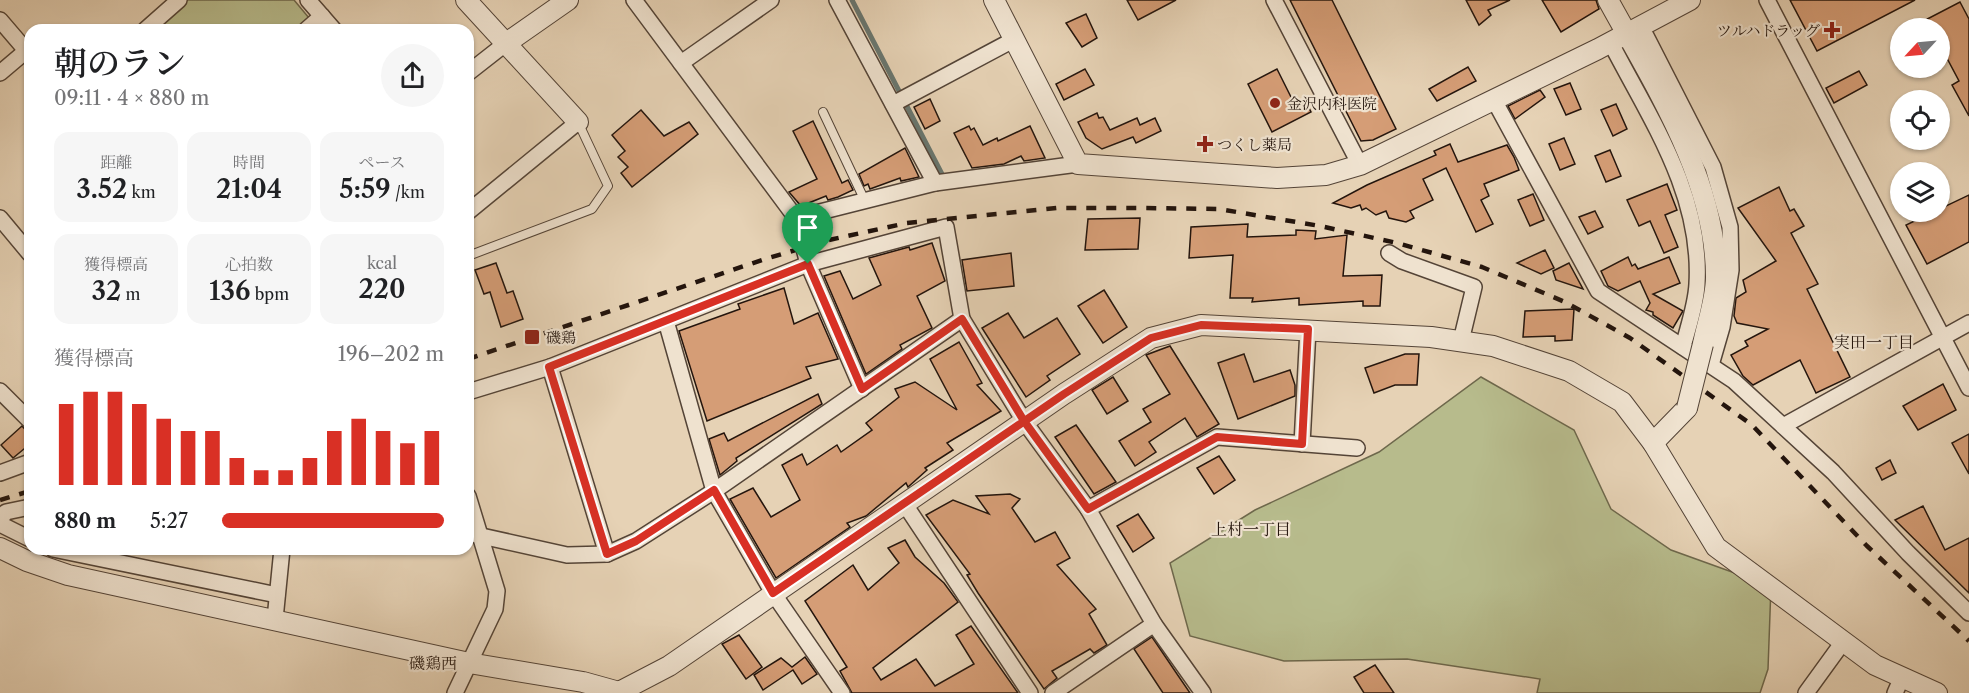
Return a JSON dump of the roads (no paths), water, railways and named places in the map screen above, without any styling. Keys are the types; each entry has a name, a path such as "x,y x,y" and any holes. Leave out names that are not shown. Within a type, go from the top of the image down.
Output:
{"street":[{"path":"152,24 179,0"},
{"path":"308,0 329,24"},
{"path":"466,0 578,122 474,207"},
{"path":"474,68 568,0"},
{"path":"634,0 795,218 808,264 862,389"},
{"path":"681,63 771,0"},
{"path":"837,0 935,183"},
{"path":"994,0 1078,164"},
{"path":"1274,0 1360,165"},
{"path":"1608,0 1636,35 1688,113 1713,167 1730,227 1731,270 1722,327 1711,366"},
{"path":"795,218 935,183 1078,164 1277,178 1326,175 1360,165 1636,35 1690,0"},
{"path":"1767,0 1969,388"},
{"path":"313,24 322,16"},
{"path":"0,20 24,48"},
{"path":"1636,35 1694,164 1710,223 1716,279 1687,408 1653,443"},
{"path":"893,104 1015,39"},
{"path":"1615,51 1676,167 1690,209 1697,248 1697,286 1683,347"},
{"path":"0,73 24,56"},
{"path":"1494,100 1598,291 1734,381 1833,472 1908,553 1969,613"},
{"path":"0,218 24,247"},
{"path":"474,390 549,367 808,264 946,227 962,319 1024,421 1088,509 1154,624 1203,693"},
{"path":"1389,253 1402,261 1474,287 1461,341"},
{"path":"474,534 567,555 607,554 636,541 714,490 962,319"},
{"path":"666,321 714,490 773,593 842,693"},
{"path":"1783,426 1969,323"},
{"path":"0,548 27,561 68,575 469,663 583,682 620,692 669,666 1024,421 1151,338 1201,325 1308,329 1461,341 1492,346 1569,371 1622,402 1653,443 1716,547 1875,665 1898,685 1937,693"},
{"path":"1302,444 1308,329"},
{"path":"549,367 607,554"},
{"path":"0,391 24,412"},
{"path":"1088,509 1217,437 1357,448"},
{"path":"0,473 24,464"},
{"path":"904,503 1030,693"},
{"path":"0,519 6,512 24,508"},
{"path":"0,524 24,536"},
{"path":"455,693 495,609 497,591 474,534"},
{"path":"81,555 278,596"},
{"path":"275,619 281,555"},
{"path":"1053,693 1154,624"},
{"path":"1806,693 1843,642"}],"lane":[{"path":"823,112 865,201"},
{"path":"474,254 592,209 608,186 578,122"}],"waterway":[{"path":"852,0 944,178"}],"railway":[{"path":"474,357 762,260 829,240 907,223 1057,208 1140,208 1219,209 1320,226 1397,243 1482,267 1565,302 1630,338 1752,425 1867,546 1969,641"},
{"path":"0,500 24,493"}],"place":[{"name":"ツルハドラッグ","path":"1832,30"},
{"name":"金沢内科医院","path":"1275,103"},
{"name":"つくし薬局","path":"1205,144"},
{"name":"磯鶏","path":"532,337"}],"district":[{"name":"実田一丁目","path":"1874,342"},
{"name":"上村一丁目","path":"1251,529"},
{"name":"磯鶏西","path":"433,663"}]}
